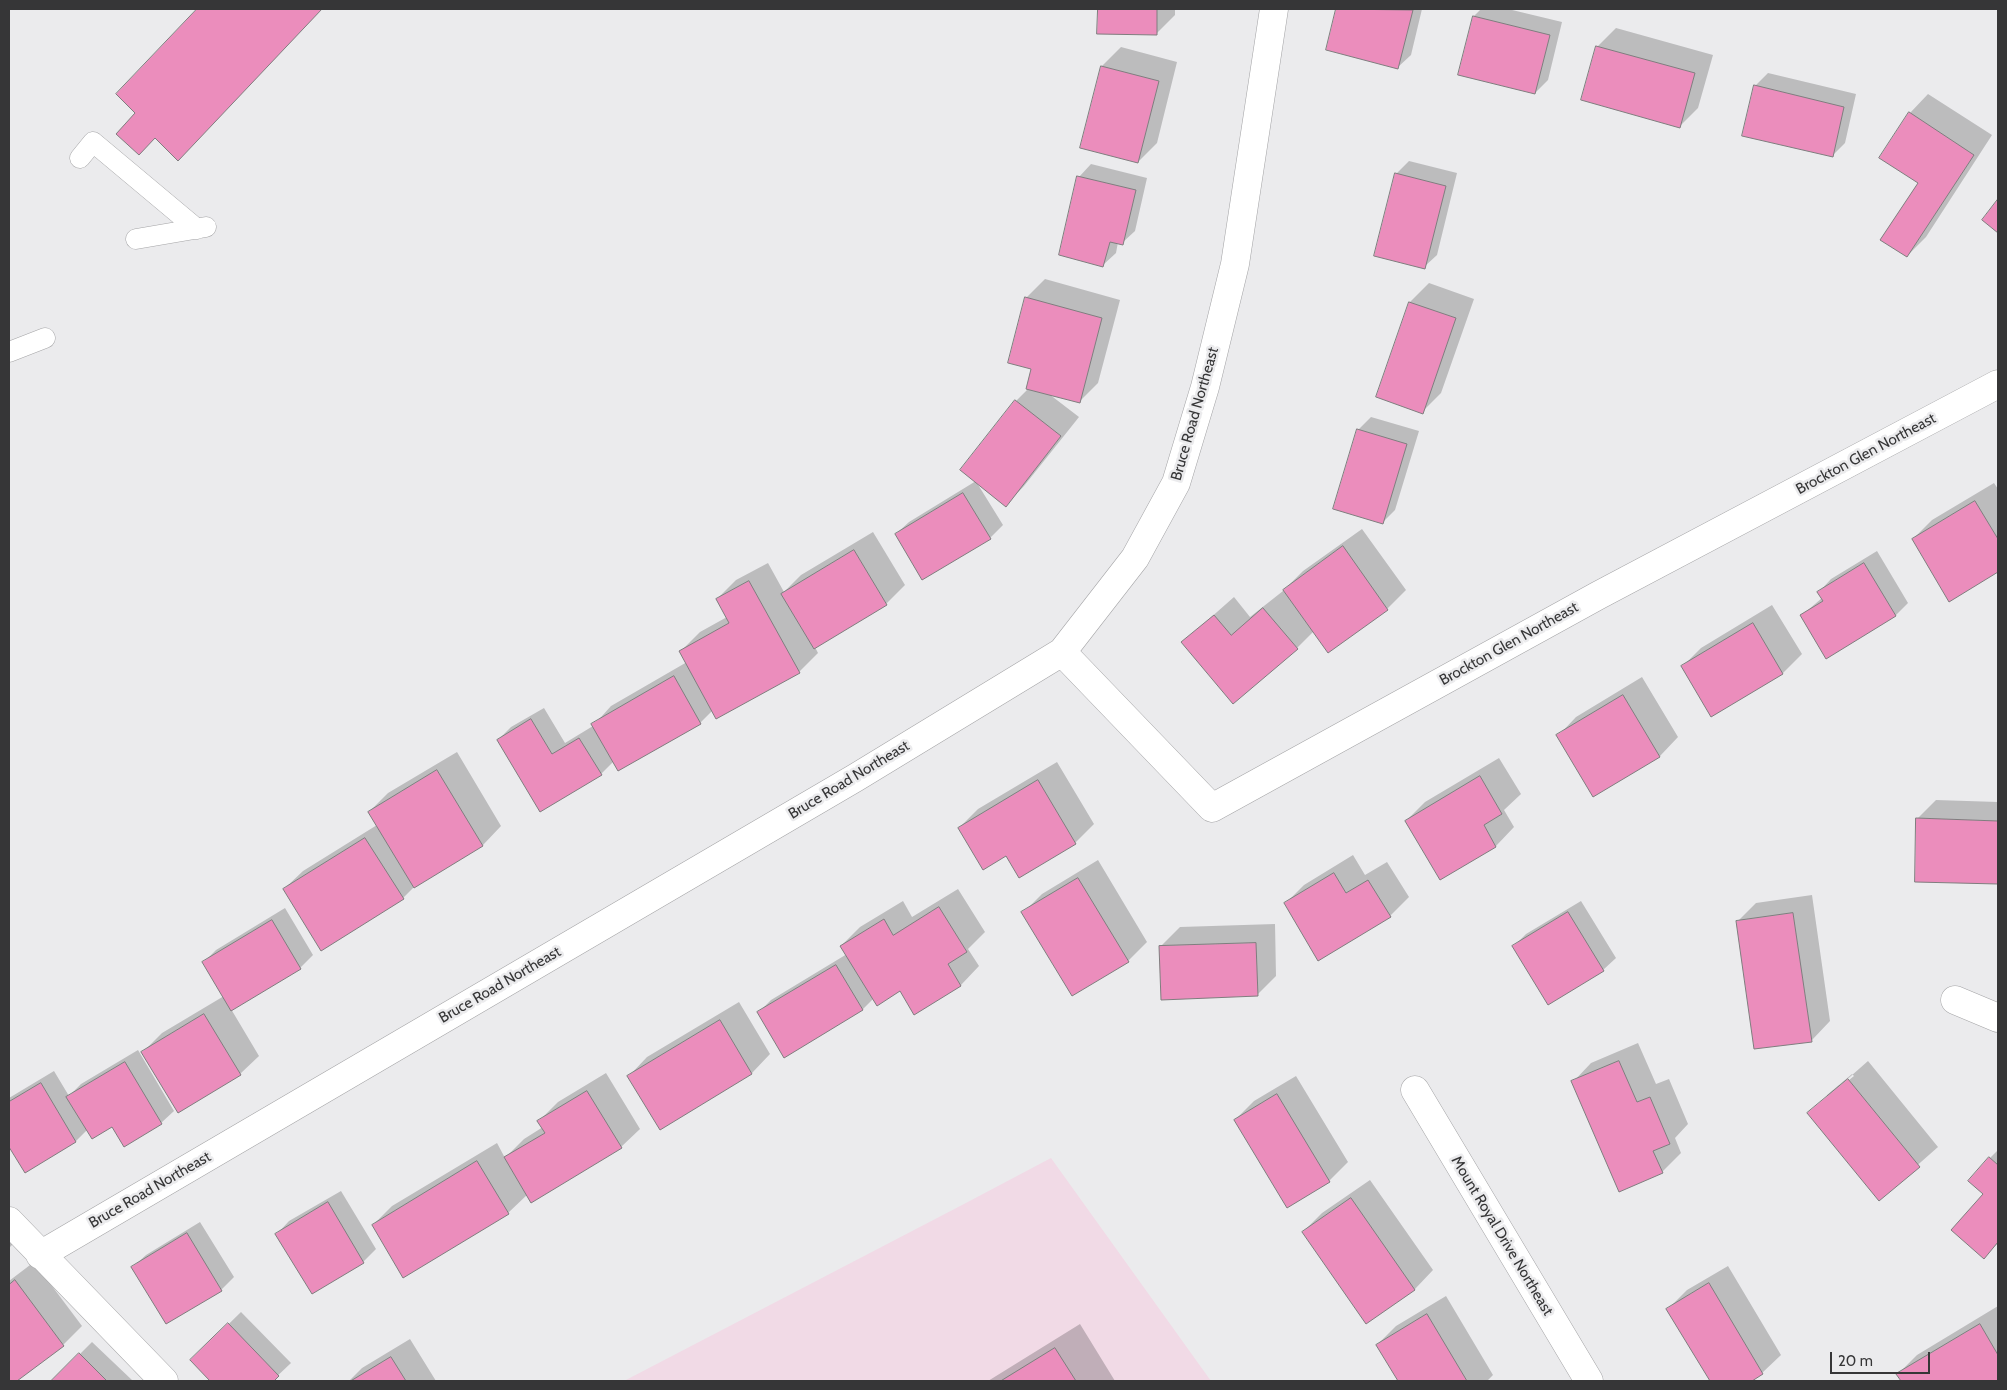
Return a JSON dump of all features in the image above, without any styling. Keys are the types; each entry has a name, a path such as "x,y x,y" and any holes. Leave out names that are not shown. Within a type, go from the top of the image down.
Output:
{"street":[{"name":"Bruce Road Northeast","path":"40,1255 846,783 1062,652 1134,558 1176,483 1205,387 1235,264 1274,9"},
{"name":"Brockton Glen Northeast","path":"1062,652 1212,808 1599,594 1998,384"},
{"path":"1955,1000 1998,1018"},
{"name":"Mount Royal Drive Northeast","path":"1415,1090 1590,1381"},
{"path":"9,1221 164,1381"}],"lane":[{"path":"80,158 94,142 204,228 136,239"},
{"path":"9,352 45,338"}],"shaded area":[{"path":"1051,1158 1211,1381 624,1381 964,1204"}],"building":[{"path":"197,9 322,9 178,161 155,138 139,155 116,134 135,113 116,94"},
{"path":"1098,9 1157,9 1157,35 1097,34"},
{"path":"1336,9 1413,10 1398,69 1326,50"},
{"path":"1473,16 1550,35 1535,94 1458,75"},
{"path":"1596,46 1695,73 1680,128 1581,100"},
{"path":"1101,66 1159,81 1138,163 1080,148"},
{"path":"1754,85 1844,107 1833,157 1742,136"},
{"path":"1909,112 1974,155 1907,257 1880,240 1918,183 1879,158"},
{"path":"1395,173 1446,186 1425,269 1374,256"},
{"path":"1077,176 1136,190 1123,245 1110,242 1103,267 1059,255"},
{"path":"1998,199 1998,233 1982,220"},
{"path":"1025,297 1102,318 1080,403 1026,389 1031,369 1008,363"},
{"path":"1409,302 1456,318 1423,414 1376,397"},
{"path":"1015,400 1061,436 1006,507 960,470"},
{"path":"1357,429 1407,444 1383,524 1333,509"},
{"path":"963,493 991,539 922,580 895,534"},
{"path":"1975,501 1998,539 1998,572 1949,602 1912,539"},
{"path":"1343,546 1388,610 1328,653 1283,590"},
{"path":"854,550 887,605 814,649 781,594"},
{"path":"1864,563 1896,616 1826,659 1800,615 1823,601 1817,592"},
{"path":"749,581 800,673 716,719 679,651 729,623 716,599"},
{"path":"1263,608 1298,649 1233,704 1181,642 1214,615 1231,635"},
{"path":"1753,623 1783,674 1711,717 1681,666"},
{"path":"674,676 701,724 618,771 591,724"},
{"path":"1623,695 1660,757 1593,797 1556,735"},
{"path":"531,719 552,754 579,738 602,775 540,812 497,740"},
{"path":"437,770 483,846 414,888 368,812"},
{"path":"1480,776 1502,814 1484,825 1496,847 1440,880 1405,821"},
{"path":"1038,780 1076,844 1019,878 1006,856 983,870 958,828"},
{"path":"1916,818 1998,821 1998,884 1915,882"},
{"path":"365,838 404,899 321,951 283,889"},
{"path":"1334,873 1346,893 1368,880 1391,917 1318,961 1284,903"},
{"path":"1078,878 1129,962 1072,996 1021,912"},
{"path":"939,907 967,952 948,964 961,986 914,1015 900,991 877,1006 840,946 884,919 893,935"},
{"path":"1568,912 1604,971 1548,1005 1512,946"},
{"path":"1793,913 1812,1042 1754,1049 1736,921"},
{"path":"272,920 301,969 231,1011 202,962"},
{"path":"1256,943 1258,996 1161,1000 1159,946"},
{"path":"836,965 863,1010 784,1058 757,1012"},
{"path":"204,1014 241,1075 178,1113 141,1052"},
{"path":"720,1020 752,1074 660,1130 627,1076"},
{"path":"1619,1061 1637,1102 1650,1097 1670,1144 1653,1151 1663,1173 1619,1192 1571,1081"},
{"path":"125,1062 162,1124 124,1147 112,1127 92,1139 66,1097"},
{"path":"1848,1079 1920,1167 1879,1201 1807,1113"},
{"path":"41,1083 76,1142 25,1173 9,1147 9,1102"},
{"path":"587,1091 622,1148 531,1203 504,1157 545,1133 537,1121"},
{"path":"1277,1094 1330,1182 1287,1208 1234,1120"},
{"path":"1989,1157 1998,1165 1998,1242 1984,1259 1951,1230 1983,1194 1968,1181"},
{"path":"477,1161 509,1214 403,1278 372,1225"},
{"path":"1351,1198 1415,1290 1366,1324 1302,1232"},
{"path":"328,1202 364,1263 312,1294 275,1234"},
{"path":"187,1233 222,1291 166,1324 131,1267"},
{"path":"15,1280 64,1346 17,1381 9,1381 9,1285"},
{"path":"1709,1283 1763,1374 1752,1381 1710,1381 1666,1309"},
{"path":"1427,1314 1467,1381 1398,1381 1376,1345"},
{"path":"228,1323 279,1376 274,1381 210,1381 190,1360"},
{"path":"1980,1324 1998,1355 1998,1381 1901,1381 1896,1374"},
{"path":"1055,1348 1076,1381 1001,1381"},
{"path":"79,1353 107,1381 51,1381"},
{"path":"391,1357 406,1381 351,1381"}]}
